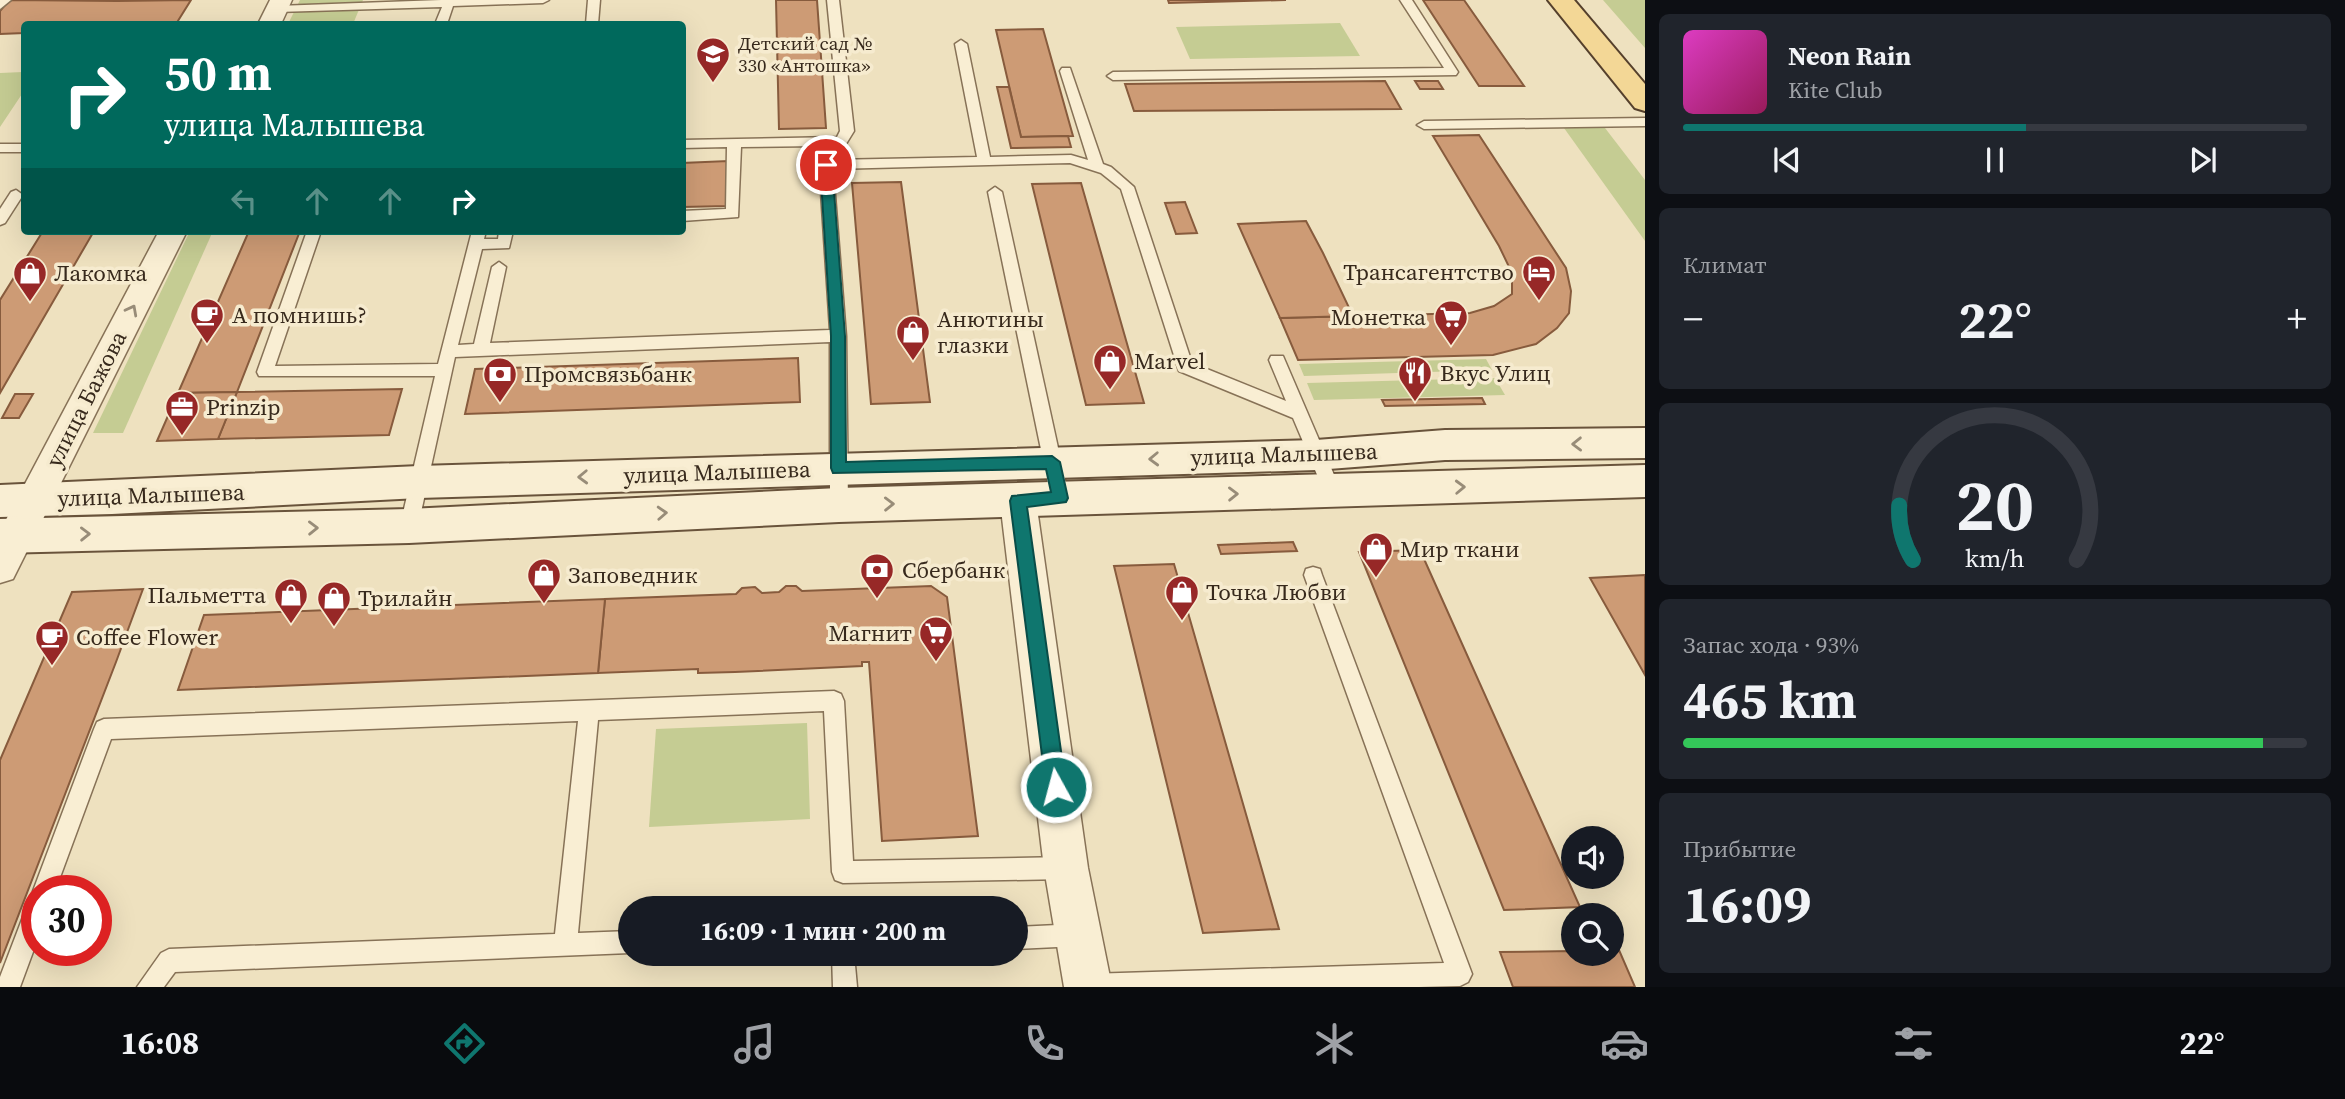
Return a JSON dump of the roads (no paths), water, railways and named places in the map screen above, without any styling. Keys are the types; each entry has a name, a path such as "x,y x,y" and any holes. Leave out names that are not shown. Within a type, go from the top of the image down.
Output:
{"main road":[{"path":"1560,0 1645,102"},
{"name":"улица Малышева","path":"6,546 409,526 839,486 1018,501 1056,480 1316,455 1445,445 1645,443"},
{"name":"улица Малышева","path":"18,500 112,498 419,482 839,486 1056,480 1332,491 1645,481"}],"street":[{"name":"улица Бажова","path":"6,546 18,500 171,235"},
{"path":"1018,501 1066,868 1088,987"}],"lane":[{"path":"0,6 5,0"},
{"path":"276,11 543,0"},
{"path":"592,21 594,0"},
{"path":"686,144 841,141 847,131 832,0"},
{"path":"1113,76 1452,72 1406,0"},
{"path":"443,21 449,3"},
{"path":"961,44 984,160"},
{"path":"1066,71 1097,167"},
{"path":"1424,125 1645,122"},
{"path":"824,141 838,336 839,486"},
{"path":"686,216 733,214 734,143"},
{"path":"0,148 21,148"},
{"path":"826,165 1072,159 1106,170 1127,187 1185,367 1299,413"},
{"path":"995,192 1038,382 1056,480"},
{"path":"0,220 16,195"},
{"path":"313,235 265,372 444,370"},
{"path":"409,526 444,370 478,237 503,244 505,235"},
{"path":"481,350 499,267"},
{"path":"449,351 838,336"},
{"path":"1277,360 1332,491"},
{"path":"1088,987 1460,974 1313,575"},
{"path":"50,875 104,729 834,701 843,872 1066,868"},
{"path":"565,945 589,711"},
{"path":"1028,937 1078,935"},
{"path":"149,987 169,961 618,943"},
{"path":"8,987 21,952"},
{"path":"844,966 845,987"}],"place":[{"name":"Детский сад № 330 «Антошка»","path":"713,84"},
{"name":"Трансагентство","path":"1539,302"},
{"name":"Лакомка","path":"30,303"},
{"name":"А помнишь?","path":"207,345"},
{"name":"Монетка","path":"1451,347"},
{"name":"Анютины глазки","path":"913,362"},
{"name":"Marvel","path":"1110,391"},
{"name":"Вкус Улиц","path":"1415,403"},
{"name":"Промсвязьбанк","path":"500,404"},
{"name":"Prinzip","path":"182,437"},
{"name":"Мир ткани","path":"1376,579"},
{"name":"Сбербанк","path":"877,600"},
{"name":"Заповедник","path":"544,605"},
{"name":"Точка Любви","path":"1182,622"},
{"name":"Пальметта","path":"291,625"},
{"name":"Трилайн","path":"334,628"},
{"name":"Магнит","path":"936,663"},
{"name":"Coffee Flower","path":"52,667"}]}
